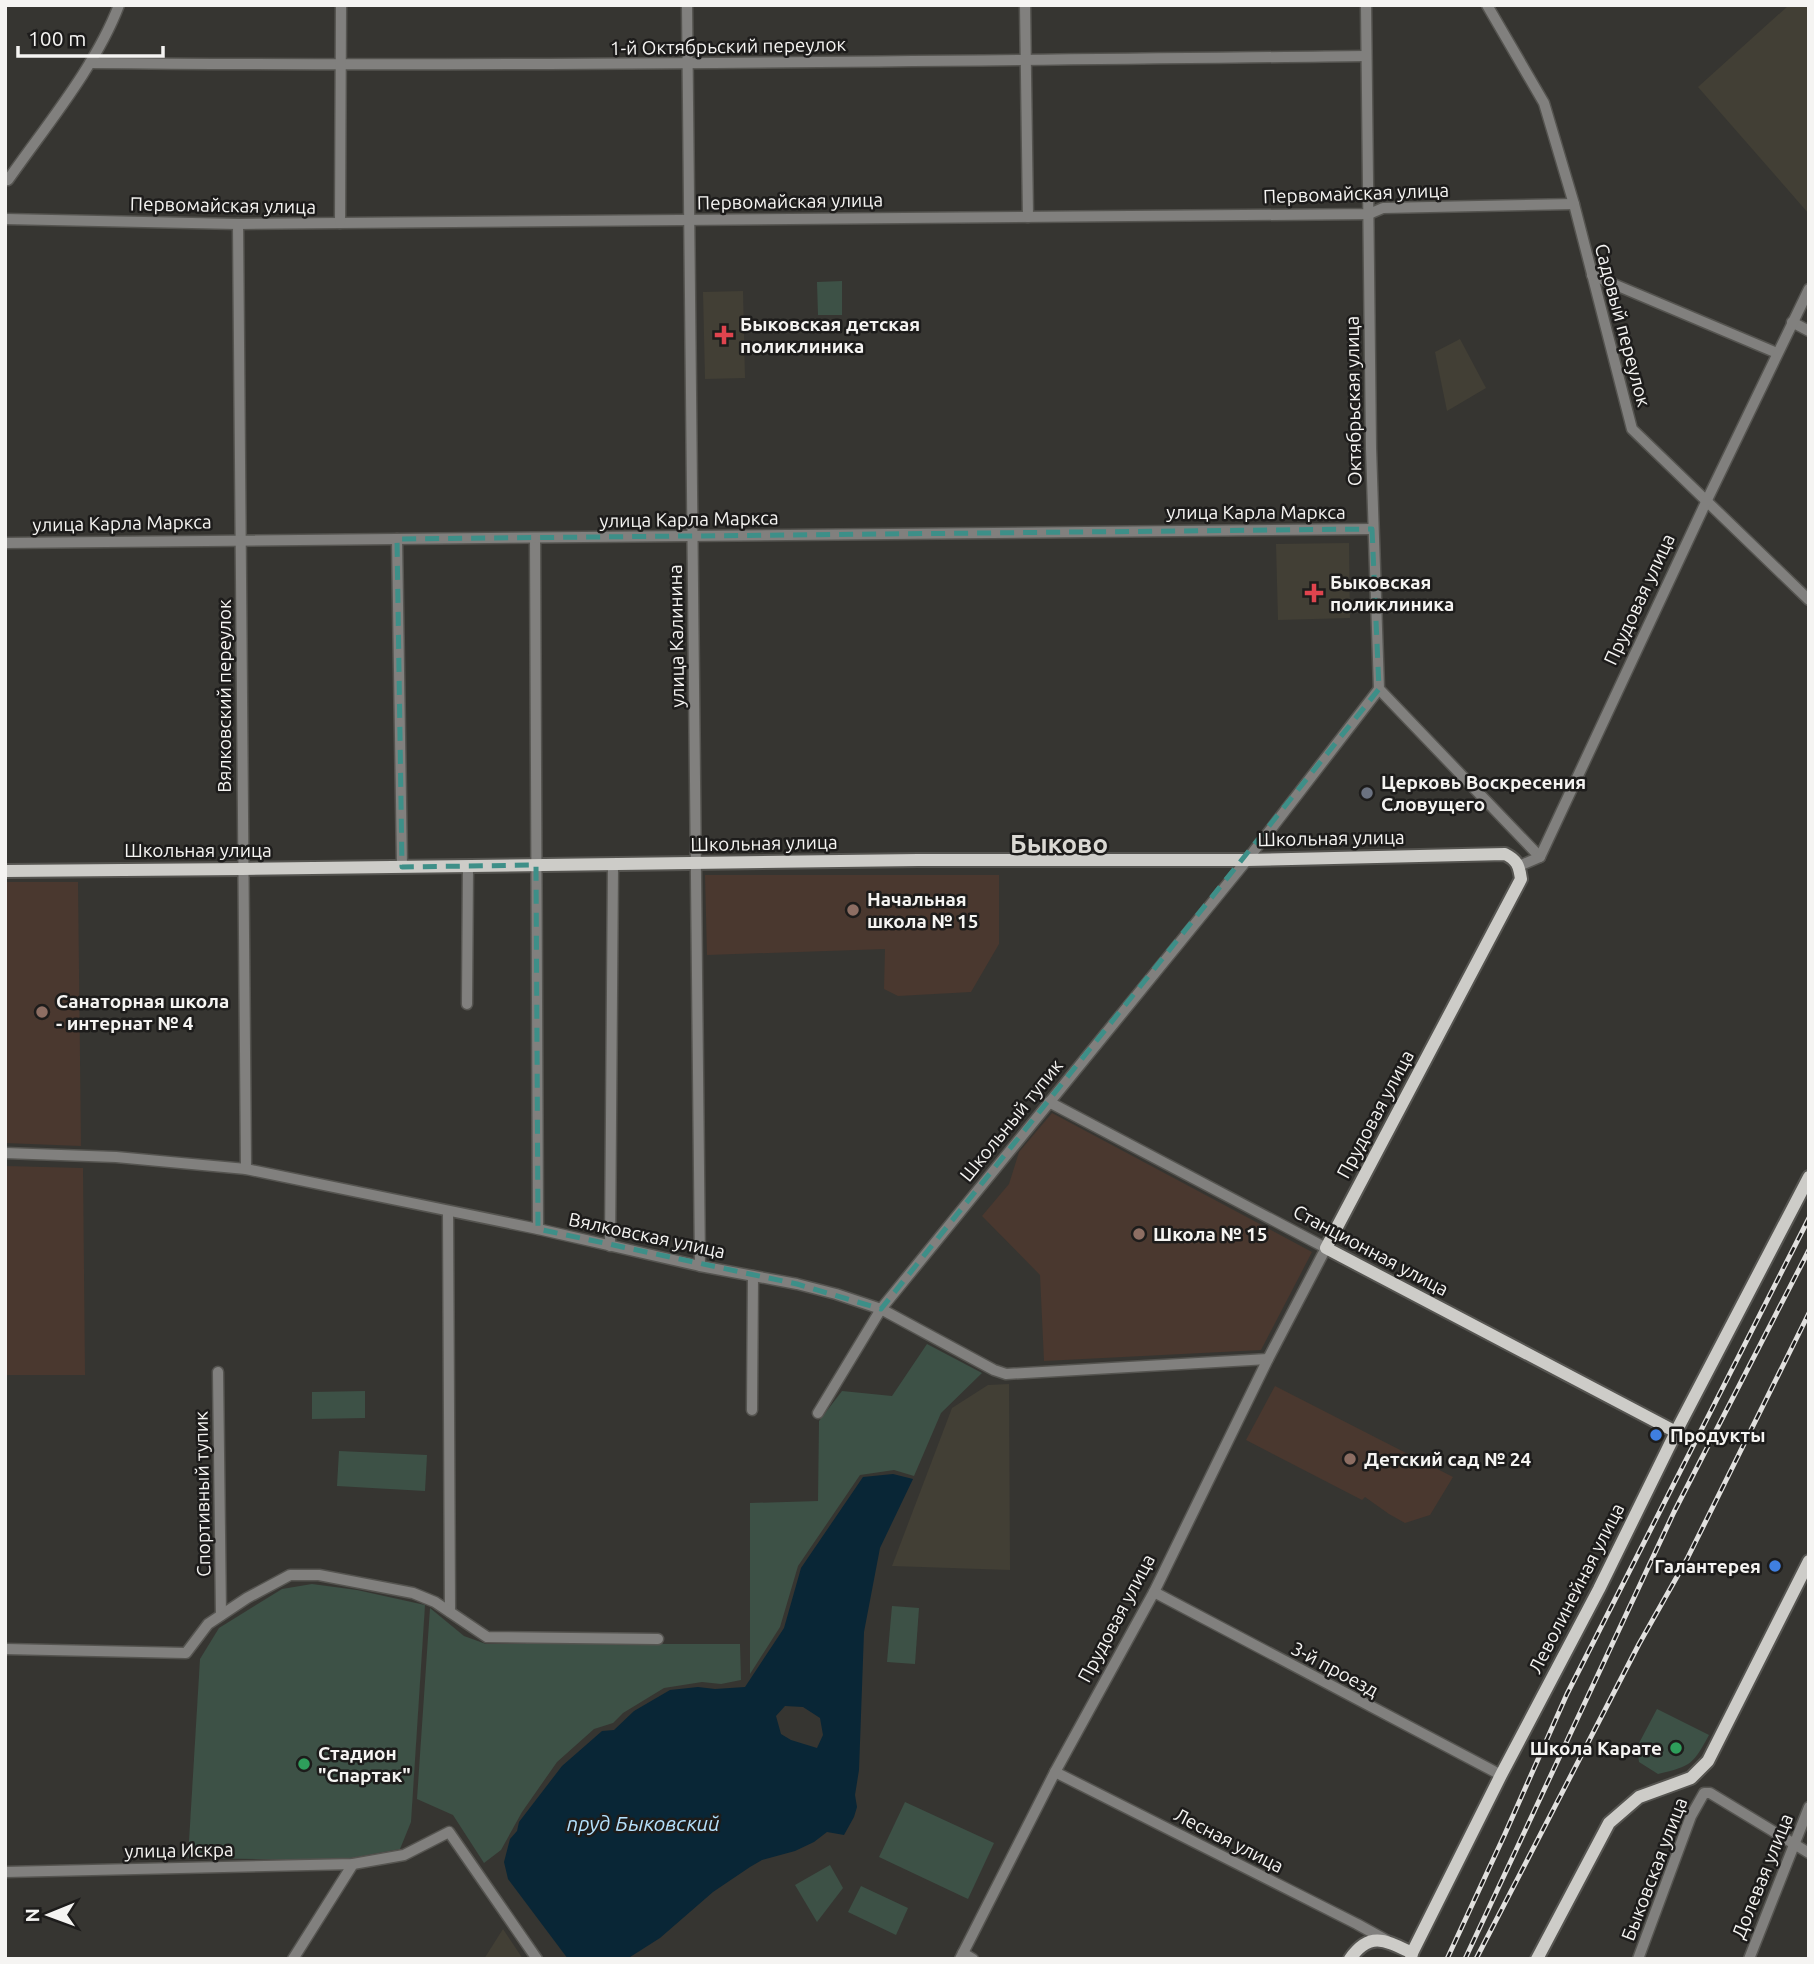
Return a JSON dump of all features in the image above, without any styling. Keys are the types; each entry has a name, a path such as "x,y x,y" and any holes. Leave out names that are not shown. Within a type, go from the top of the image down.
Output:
{"main road":[{"name":"Школьная улица","path":"5,871 1504,854 1515,859 1519,866"},
{"name":"Прудовая улица","path":"1326,1248 1521,879 1519,866"},
{"name":"Леволинейная улица","path":"1386,1940 1412,1956 1501,1775 1599,1590 1676,1432 1809,1177"},
{"name":"Станционная улица","path":"1326,1248 1676,1432"},
{"path":"1537,1959 1609,1824 1639,1797 1691,1778 1708,1761 1809,1561"},
{"path":"1350,1959 1368,1943 1386,1940"}],"street":[{"path":"8,180 90,63 119,5"},
{"path":"340,223 341,5"},
{"name":"улица Калинина","path":"687,5 700,1266"},
{"path":"1025,5 1028,217"},
{"name":"Октябрьская улица","path":"1366,5 1373,529 1379,689"},
{"name":"Садовый переулок","path":"1487,5 1544,103 1574,204 1632,429 1809,600"},
{"name":"1-й Октябрьский переулок","path":"90,63 688,64 1366,56"},
{"name":"Первомайская улица","path":"5,219 238,224 1369,214 1383,208 1574,204"},
{"name":"Вялковский переулок","path":"238,224 246,1168"},
{"path":"1592,275 1777,353"},
{"name":"Прудовая улица","path":"1540,857 1809,289"},
{"path":"1792,322 1809,331"},
{"name":"улица Карла Маркса","path":"5,543 1373,529"},
{"path":"397,538 402,867"},
{"path":"535,538 538,1229"},
{"path":"1379,689 1540,857 1519,866"},
{"name":"Школьный тупик","path":"818,1413 881,1309 1247,859 1379,689"},
{"path":"611,1245 613,865"},
{"path":"467,1004 468,866"},
{"name":"Станционная улица","path":"1049,1102 1326,1248"},
{"name":"Вялковская улица","path":"5,1153 116,1157 246,1168 823,1291 881,1309 1006,1374 1268,1359"},
{"path":"448,1211 450,1612"},
{"name":"Прудовая улица","path":"961,1956 1055,1772 1154,1592 1268,1359 1326,1248"},
{"path":"752,1410 753,1276"},
{"name":"Спортивный тупик","path":"218,1373 221,1615"},
{"path":"5,1649 186,1653 208,1624 247,1598 290,1575 339,1578 413,1593 435,1602 486,1637 658,1639"},
{"name":"3-й проезд","path":"1154,1592 1501,1775"},
{"name":"Лесная улица","path":"1055,1772 1386,1940"},
{"name":"Быковская улица","path":"1639,1959 1691,1816 1704,1793 1710,1793 1793,1843"},
{"name":"Долевая улица","path":"1749,1959 1809,1807"},
{"name":"улица Искра","path":"5,1872 353,1864 404,1855 449,1832 537,1959"},
{"path":"1793,1843 1809,1853"},
{"path":"293,1959 353,1864"},
{"path":"961,1956 973,1959"}],"highlighted area":[{"path":"1372,529 1379,689 881,1309 797,1284 538,1229 536,865 402,867 397,539"}],"shaded area":[{"path":"1789,5 1809,5 1809,214 1698,87"},
{"name":"Быковская детская поликлиника","path":"743,291 745,378 705,379 703,292"},
{"path":"1460,339 1486,388 1447,411 1435,352"},
{"name":"Быковская поликлиника","path":"1349,543 1350,618 1278,620 1276,544"},
{"name":"Начальная школа № 15","path":"705,875 999,875 999,944 971,992 898,996 884,989 885,949 707,955"},
{"name":"Санаторная школа - интернат № 4","path":"5,882 78,882 81,1146 5,1143"},
{"name":"Школа № 15","path":"1052,1113 1312,1252 1261,1350 1044,1361 1040,1275 982,1216 1009,1184 1019,1152"},
{"path":"5,1166 83,1168 85,1375 5,1375"},
{"path":"1009,1384 1010,1570 892,1566 952,1408 988,1385"},
{"name":"Детский сад № 24","path":"1275,1386 1453,1477 1430,1515 1405,1523 1365,1497 1362,1500 1246,1440"},
{"path":"503,1929 523,1959 484,1959"}],"green space":[{"path":"842,281 842,315 818,315 817,282"},
{"path":"927,1344 982,1373 941,1413 914,1476 894,1470 860,1475 798,1566 780,1627 750,1674 750,1503 818,1501 819,1421 842,1391 892,1396"},
{"path":"365,1391 365,1418 312,1419 312,1392"},
{"path":"339,1451 427,1455 425,1491 337,1486"},
{"name":"Стадион \"Спартак\"","path":"312,1584 357,1590 425,1605 411,1822 400,1849 351,1858 312,1860 188,1858 200,1659 219,1628 282,1589"},
{"path":"892,1606 919,1608 915,1664 887,1662"},
{"path":"430,1608 464,1636 486,1644 740,1644 741,1680 664,1688 623,1713 613,1723 594,1729 557,1762 522,1812 501,1850 484,1863 453,1815 417,1799"},
{"path":"1657,1709 1709,1735 1695,1758 1685,1766 1658,1774 1639,1762 1637,1747"},
{"path":"905,1802 994,1843 968,1899 879,1857"},
{"path":"830,1865 843,1888 817,1922 795,1885"},
{"path":"861,1886 908,1908 896,1935 848,1912"}],"water":[{"name":"пруд Быковский","path":"893,1474 913,1479 880,1548 864,1632 859,1770 855,1795 857,1807 844,1835 827,1832 795,1851 762,1860 713,1892 660,1938 627,1959 568,1959 508,1879 504,1862 510,1839 517,1831 519,1822 562,1766 602,1731 614,1730 634,1711 670,1690 745,1687 784,1628 801,1568 863,1477","holes":["785,1706 803,1707 820,1718 823,1735 817,1748 781,1734 776,1716"]}],"railway":[{"path":"1447,1959 1567,1694 1809,1218"},
{"path":"1465,1959 1674,1512 1809,1250"},
{"path":"1476,1959 1639,1644 1687,1559 1809,1313"}],"place":[{"name":"Быковская детская поликлиника","path":"724,335"},
{"name":"Быковская поликлиника","path":"1314,593"},
{"name":"Церковь Воскресения Словущего","path":"1367,793"},
{"name":"Начальная школа № 15","path":"853,910"},
{"name":"Санаторная школа - интернат № 4","path":"42,1012"},
{"name":"Школа № 15","path":"1139,1234"},
{"name":"Продукты","path":"1656,1435"},
{"name":"Детский сад № 24","path":"1350,1459"},
{"name":"Галантерея","path":"1775,1566"},
{"name":"Школа Карате","path":"1676,1748"},
{"name":"Стадион \"Спартак\"","path":"304,1764"}],"district":[{"name":"Быково","path":"1059,843"}]}
